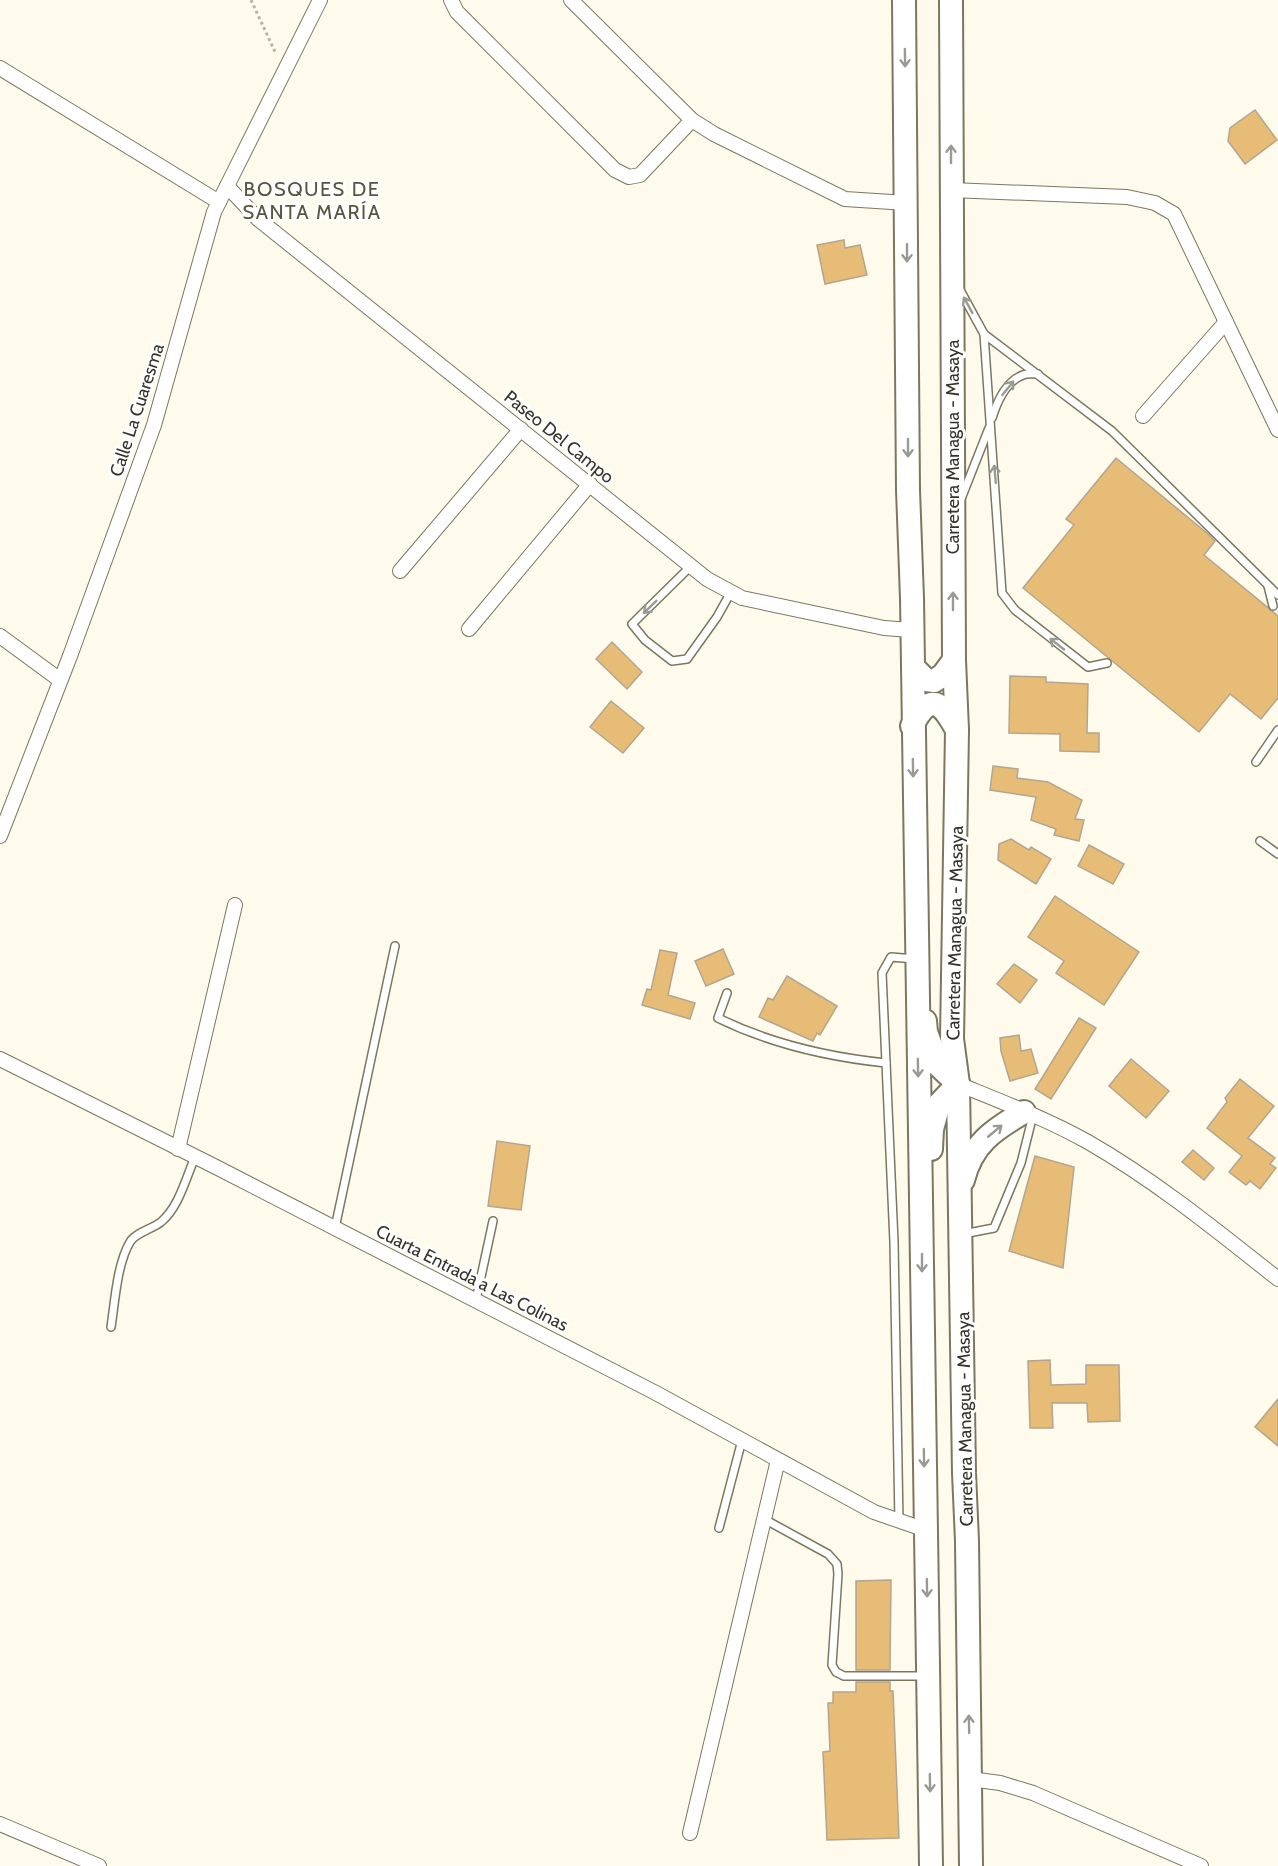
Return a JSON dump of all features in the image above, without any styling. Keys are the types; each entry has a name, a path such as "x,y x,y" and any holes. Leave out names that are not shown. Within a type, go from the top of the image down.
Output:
{"highway":[{"name":"Carretera Managua - Masaya","path":"904,0 908,490 913,667 912,726 931,1866"},
{"name":"Carretera Managua - Masaya","path":"951,0 954,660 957,730 952,1039 958,1084 964,1473 968,1541 971,1866"},
{"path":"913,667 926,680 934,681 943,675 954,660"},
{"path":"912,726 923,708 932,704 945,710 957,730"},
{"path":"916,961 923,979 926,1032 938,1065 958,1084 939,1104 932,1129 927,1196 921,1226"},
{"path":"959,1196 968,1163 979,1146 998,1127 1028,1113"}],"street":[{"name":"Calle La Cuaresma","path":"0,836 154,425 214,212 320,0"},
{"path":"451,0 457,12 615,170 629,177 640,175 692,120"},
{"path":"572,0 692,120 714,134 845,199 907,203"},
{"path":"0,68 219,202"},
{"name":"Paseo Del Campo","path":"227,186 258,219 707,579 742,598 884,628 911,630"},
{"path":"951,190 1127,197 1155,203 1174,214 1278,430"},
{"path":"1143,416 1226,322"},
{"path":"400,571 521,429"},
{"path":"468,629 590,484"},
{"path":"0,636 60,680"},
{"path":"178,1149 235,906"},
{"name":"Cuarta Entrada a Las Colinas","path":"0,1059 476,1301 874,1512 926,1530"},
{"path":"958,1084 1028,1113 1086,1141 1137,1172 1184,1204 1278,1279"},
{"path":"690,1833 778,1460"},
{"path":"970,1779 1000,1783 1033,1794 1201,1866"},
{"path":"0,1824 99,1866"}],"lane":[{"path":"952,275 984,334 1002,593 1015,610 1088,667 1107,663"},
{"path":"984,334 1112,431 1278,595"},
{"path":"953,519 997,402 1011,383 1023,375 1038,374"},
{"path":"691,566 632,624 645,640 672,661 687,659 717,617 731,592"},
{"path":"1268,586 1273,606"},
{"path":"1256,762 1278,730"},
{"path":"1260,841 1278,854"},
{"path":"335,1228 395,946"},
{"path":"899,1522 894,1242 882,973 891,957 916,961"},
{"path":"727,993 718,1018 744,1031 815,1053 886,1063"},
{"path":"961,1235 994,1228 1021,1163 1028,1113"},
{"path":"111,1327 124,1253 132,1238 155,1226 168,1214 175,1204 195,1157"},
{"path":"476,1301 493,1221"},
{"path":"719,1528 742,1440"},
{"path":"764,1519 828,1554 837,1564 832,1665 836,1672 844,1676 928,1676"}],"path":[{"path":"251,0 284,72"}],"building":[{"path":"1255,110 1277,140 1245,164 1228,141 1230,128"},
{"path":"844,240 845,248 860,245 867,275 825,284 817,245"},
{"path":"1116,458 1208,534 1215,541 1204,555 1278,616 1278,698 1261,719 1230,694 1199,732 1023,588 1074,525 1066,519"},
{"path":"612,642 642,672 627,689 596,659"},
{"path":"1010,676 1046,677 1046,682 1088,684 1087,733 1099,733 1099,752 1060,751 1060,734 1009,733"},
{"path":"611,701 644,728 623,753 590,727"},
{"path":"993,766 1018,769 1017,778 1048,782 1082,800 1075,819 1084,820 1079,841 1054,835 1056,829 1031,820 1036,797 990,790"},
{"path":"1011,839 1051,859 1036,884 998,860 999,844"},
{"path":"1089,845 1124,864 1113,884 1078,866"},
{"path":"1055,896 1139,952 1104,1005 1056,973 1064,961 1028,937"},
{"path":"723,949 734,974 706,986 695,961"},
{"path":"660,950 677,953 668,995 695,1003 690,1019 642,1005 647,989 651,990"},
{"path":"1014,964 1037,980 1020,1003 997,984"},
{"path":"787,976 837,1006 820,1035 817,1033 813,1041 759,1017 768,998 773,1000"},
{"path":"1079,1018 1096,1028 1051,1099 1035,1089"},
{"path":"1019,1035 1021,1051 1031,1049 1038,1073 1010,1081 1001,1051 1000,1038"},
{"path":"1131,1059 1169,1091 1146,1118 1109,1086"},
{"path":"1240,1079 1274,1106 1248,1138 1275,1158 1270,1164 1276,1168 1260,1189 1250,1181 1246,1185 1229,1172 1242,1156 1207,1128 1227,1102 1225,1098"},
{"path":"497,1141 530,1146 521,1210 488,1206"},
{"path":"1193,1150 1214,1168 1204,1180 1182,1162"},
{"path":"1035,1156 1074,1167 1063,1268 1009,1251"},
{"path":"1050,1360 1051,1385 1086,1384 1086,1365 1119,1365 1120,1421 1088,1422 1087,1403 1052,1403 1053,1428 1030,1428 1028,1361"},
{"path":"1278,1399 1278,1446 1255,1427"},
{"path":"891,1580 890,1670 856,1670 856,1581"},
{"path":"856,1682 890,1682 890,1691 893,1691 899,1838 827,1840 823,1752 830,1751 828,1703 833,1703 833,1692 856,1692"}],"district":[{"name":"BOSQUES DE SANTA MARÍA","path":"312,200"}]}
